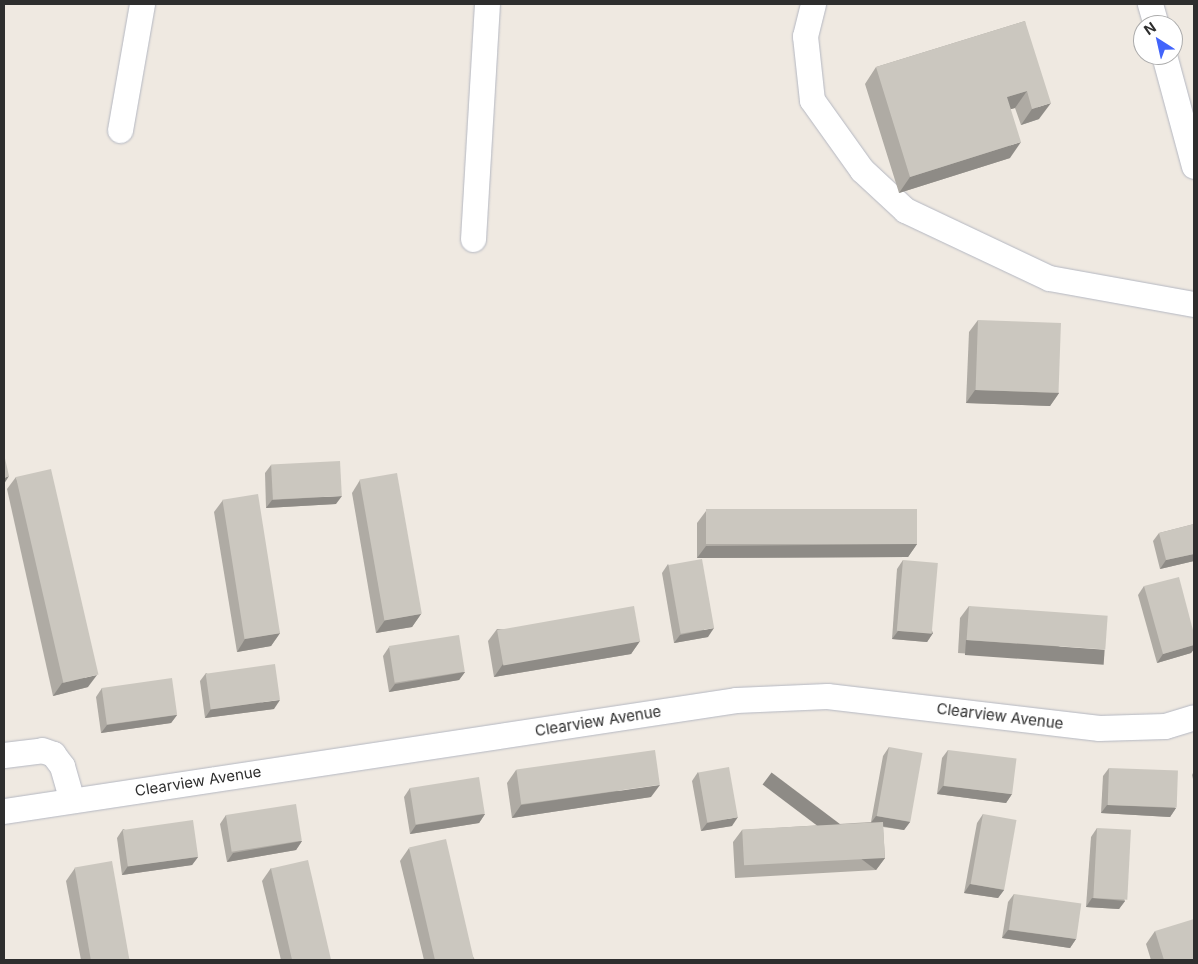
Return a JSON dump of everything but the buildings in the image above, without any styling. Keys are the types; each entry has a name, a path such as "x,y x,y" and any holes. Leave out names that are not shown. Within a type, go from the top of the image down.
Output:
{"street":[{"path":"120,130 142,4"},
{"path":"474,239 487,4"},
{"path":"813,4 805,36 812,100 862,170 905,210 1049,278 1194,304"},
{"path":"1167,65 1194,166"},
{"name":"Clearview Avenue","path":"4,811 736,700 827,696 1099,728 1165,726 1194,717"},
{"path":"4,755 42,750 53,754 62,766 72,800"}]}
